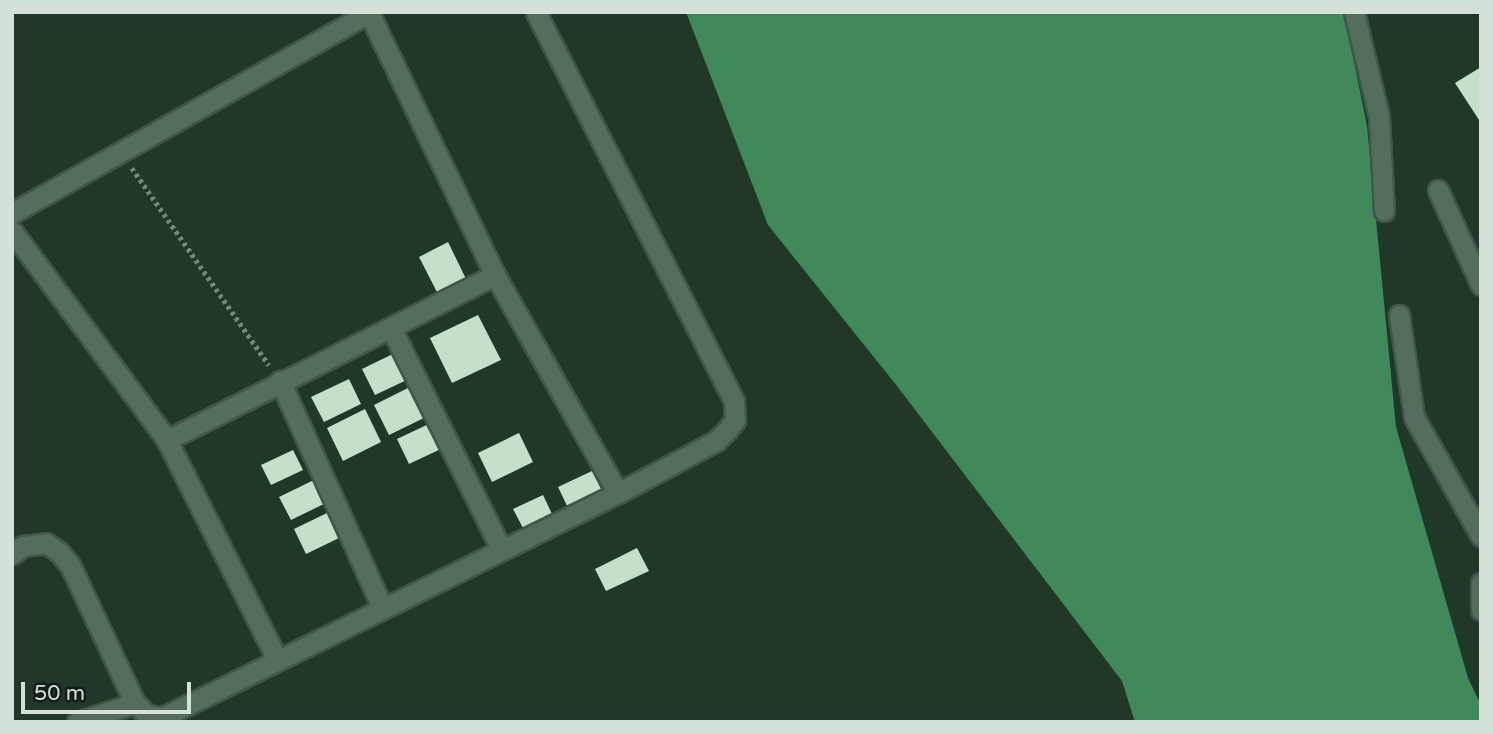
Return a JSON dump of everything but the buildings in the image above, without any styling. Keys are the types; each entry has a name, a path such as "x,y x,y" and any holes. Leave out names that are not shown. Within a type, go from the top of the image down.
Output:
{"street":[{"path":"12,212 369,12 495,275 618,494"},
{"path":"12,554 23,546 46,543 70,565 135,703 147,715 163,717 501,549 618,494 716,441 735,420 734,401 536,12"},
{"path":"1354,12 1379,117 1384,211"},
{"path":"1438,190 1481,285"},
{"path":"12,231 167,440 277,659"},
{"path":"167,440 280,381 393,330 495,275"},
{"path":"1399,316 1414,417 1481,536"},
{"path":"393,330 501,549"},
{"path":"280,381 383,609"},
{"path":"1481,583 1481,610"},
{"path":"77,722 135,703"}],"path":[{"path":"120,150 280,381"}],"shaded area":[{"path":"686,12 1344,12 1367,126 1396,427 1468,678 1481,705 1481,722 1135,722 1122,681 897,386 768,225"}]}
